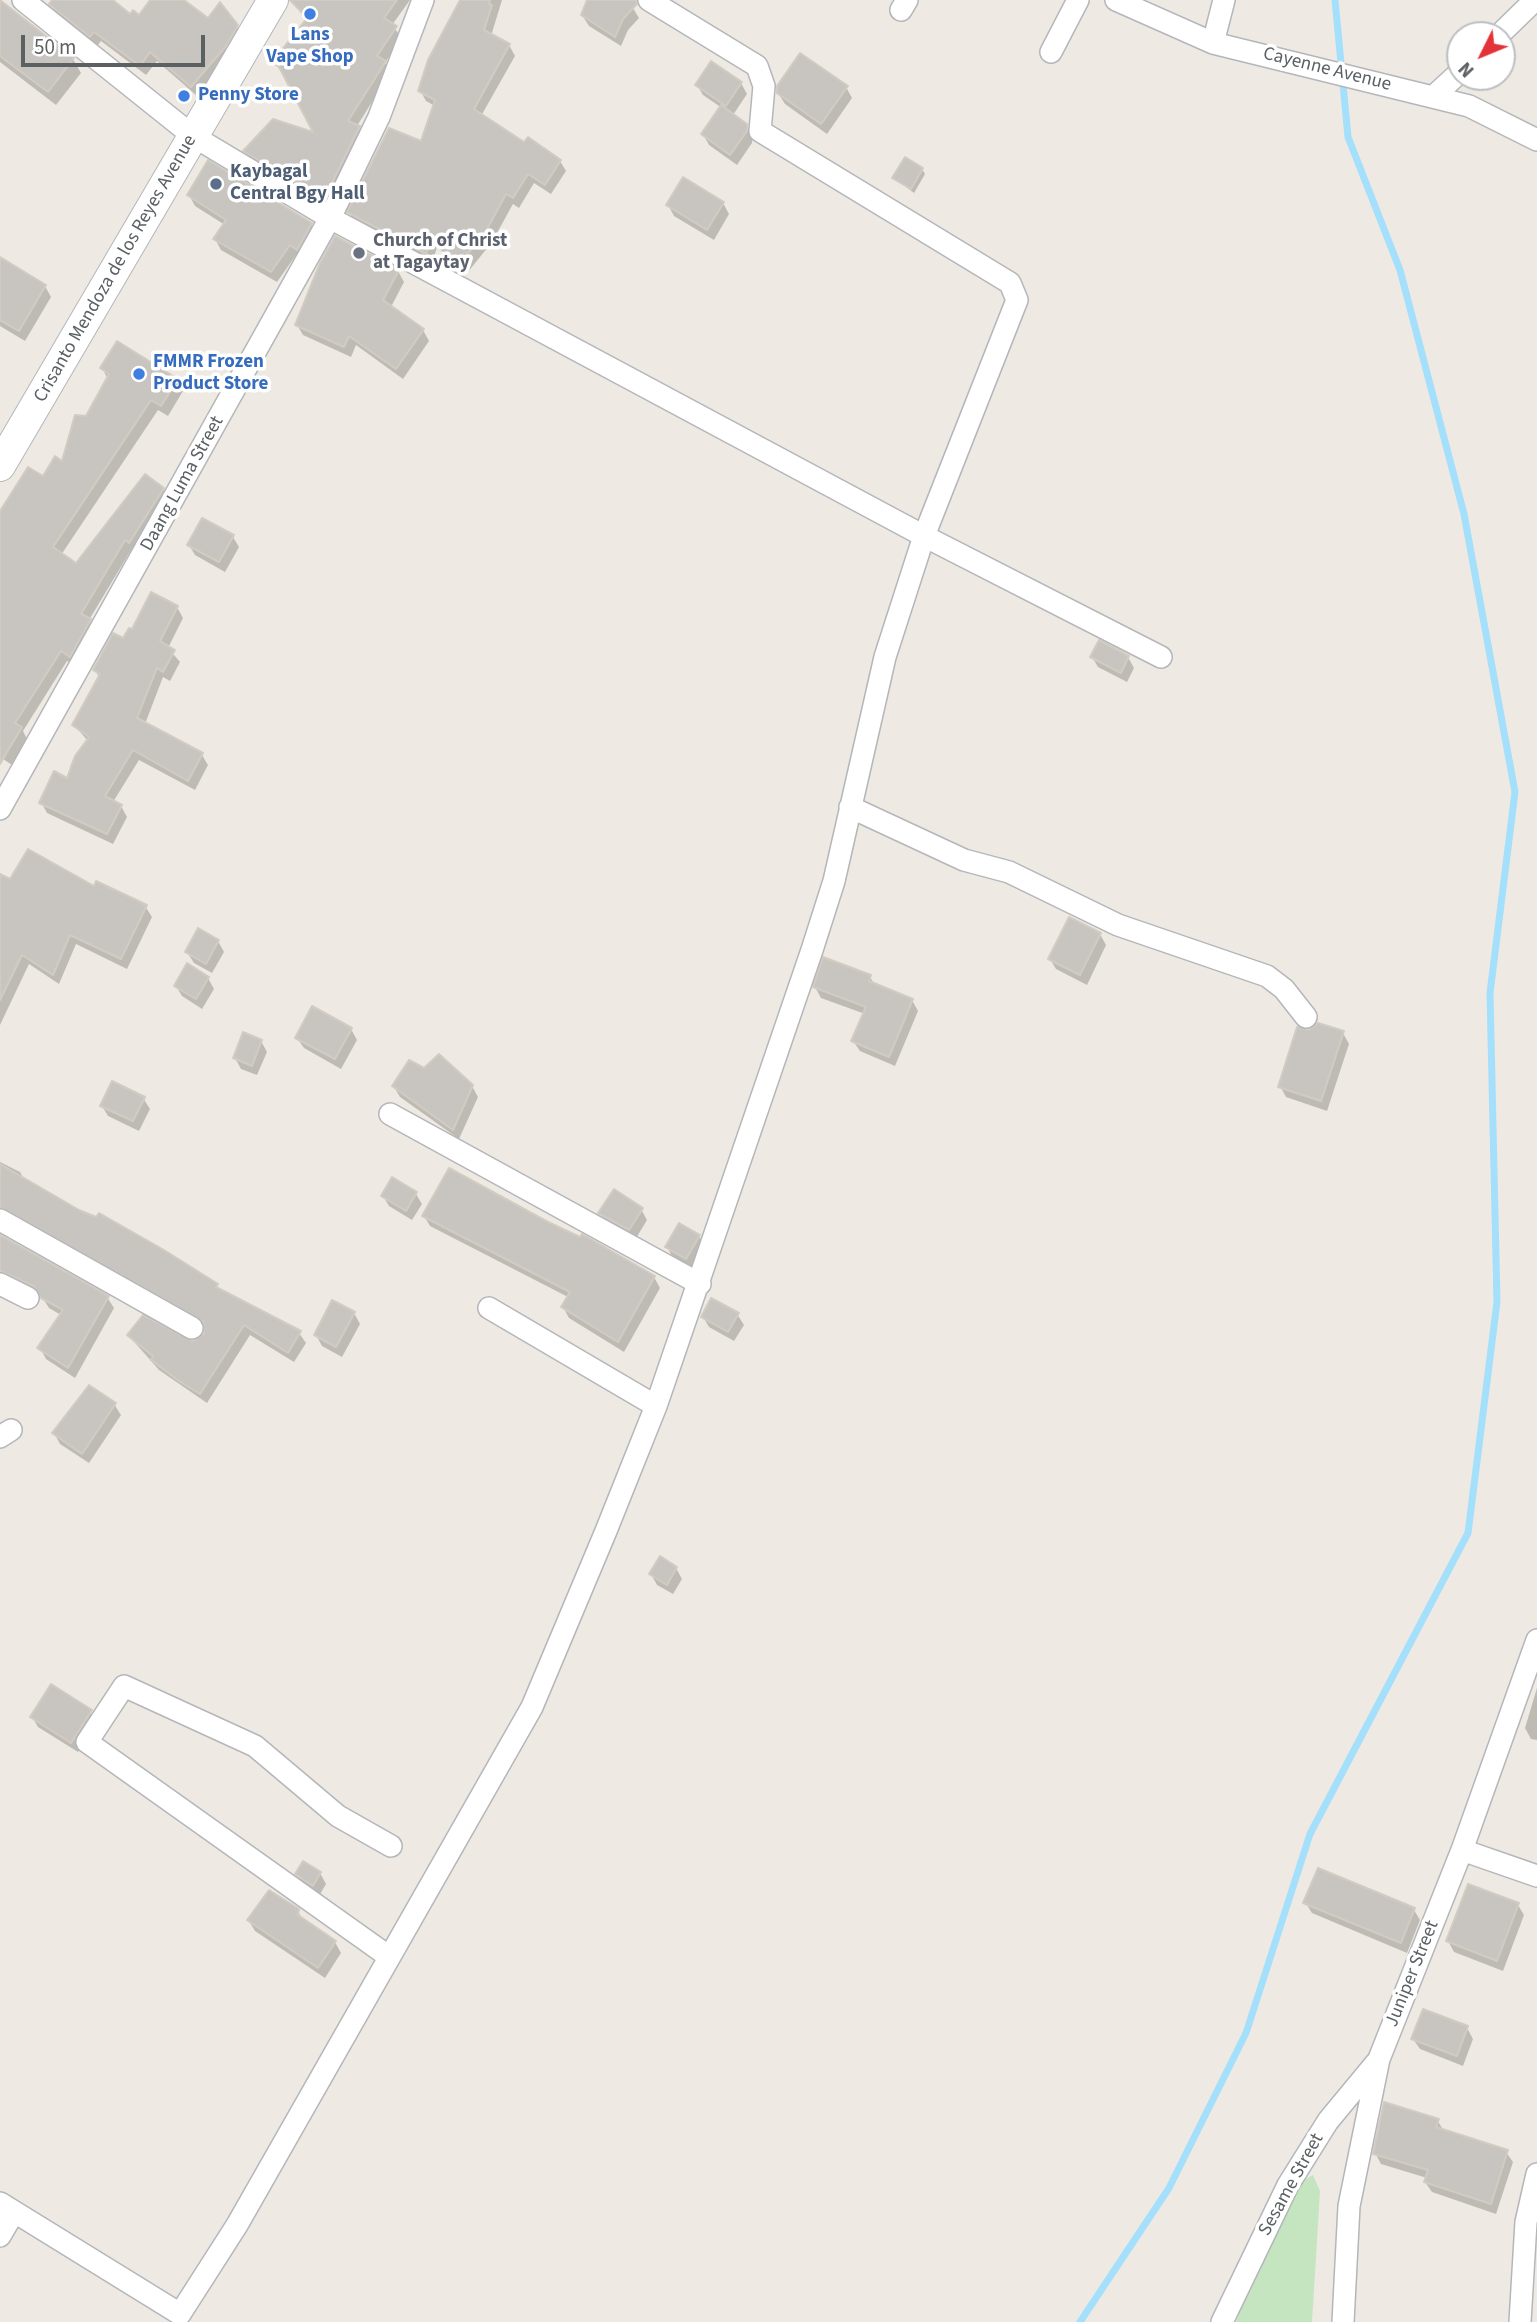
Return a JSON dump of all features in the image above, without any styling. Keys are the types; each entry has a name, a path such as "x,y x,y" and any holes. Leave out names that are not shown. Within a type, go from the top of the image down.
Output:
{"main road":[{"name":"Crisanto Mendoza de los Reyes Avenue","path":"0,466 193,136 267,2"}],"street":[{"path":"23,0 193,136 330,218 924,536 1161,657"},
{"name":"Daang Luma Street","path":"0,808 330,218 379,117 423,0"},
{"path":"0,2235 7,2207 180,2314 237,2225 532,1707 656,1406 700,1284 834,881 885,657 924,536 1017,300 1010,283 760,131 764,86 757,66 649,0"},
{"path":"1051,52 1078,0"},
{"name":"Cayenne Avenue","path":"1116,0 1213,43 1469,106 1537,140"},
{"path":"1213,43 1224,0"},
{"path":"1511,21 1528,2"},
{"path":"1434,96 1446,85"},
{"path":"850,807 964,860 1009,872 1118,925 1266,976 1284,989 1306,1017"},
{"path":"390,1114 700,1284"},
{"path":"0,1220 192,1328"},
{"path":"0,1284 28,1298"},
{"path":"489,1308 656,1406"},
{"name":"Juniper Street","path":"1343,2322 1349,2206 1379,2059 1462,1850 1537,1640"},
{"path":"388,1956 88,1742 124,1686 256,1746 338,1816 391,1846"},
{"path":"1462,1850 1537,1876"},
{"name":"Sesame Street","path":"1222,2322 1288,2185 1328,2121 1379,2059"},
{"path":"1520,2322 1526,2222 1537,2174"}],"green space":[{"path":"1313,2175 1320,2191 1312,2322 1236,2322 1252,2279 1298,2183"}],"building":[{"path":"0,0 74,58 48,92 0,56"},
{"path":"52,0 113,0 130,14 133,10 139,15 150,0 184,0 208,18 220,2 238,25 226,46 191,87 150,52 140,66 94,32 90,37 49,4"},
{"path":"290,0 397,0 384,18 397,26 377,56 386,61 348,121 360,126 324,199 243,151 273,119 313,132 279,67 272,62 307,18"},
{"path":"460,0 490,0 489,4 492,5 484,30 510,44 474,109 524,142 528,137 561,160 545,185 528,174 513,198 506,194 486,231 461,262 431,238 426,254 347,212 389,128 421,141 435,100 418,91 428,60"},
{"path":"587,0 636,0 637,4 623,19 615,37 581,15"},
{"path":"800,53 848,86 821,124 777,93 777,86"},
{"path":"711,61 742,82 726,106 695,85"},
{"path":"721,105 747,124 747,131 730,155 701,134"},
{"path":"905,157 923,168 911,189 892,178"},
{"path":"208,160 312,223 297,250 290,245 271,272 213,239 226,220 187,195"},
{"path":"683,177 724,202 707,230 666,205"},
{"path":"335,236 399,270 383,300 424,329 396,369 349,336 344,347 295,325 320,263"},
{"path":"0,257 46,285 19,331 0,320"},
{"path":"117,341 178,379 161,406 151,400 53,547 76,563 145,474 164,488 129,543 125,540 81,614 91,619 70,657 61,651 15,723 22,727 0,764 0,511 28,467 43,476 55,456 62,461 75,415 86,416 109,374 100,368"},
{"path":"202,518 234,535 219,562 187,545"},
{"path":"151,592 178,606 160,641 175,650 163,672 157,668 137,718 203,753 188,781 133,750 105,796 122,805 107,834 39,803 54,771 67,778 75,756 89,737 72,725 100,674 93,670 113,633 123,638 129,628 132,629"},
{"path":"1099,640 1129,656 1121,673 1090,657"},
{"path":"28,849 94,886 96,881 147,905 121,959 70,935 53,975 22,955 0,1000 0,874 10,879"},
{"path":"1069,917 1101,933 1080,975 1048,959"},
{"path":"198,928 219,940 206,964 185,952"},
{"path":"823,957 871,975 869,981 913,999 889,1057 851,1041 866,1007 813,987"},
{"path":"187,963 209,977 196,999 174,986"},
{"path":"312,1006 352,1028 335,1059 295,1038"},
{"path":"1318,1023 1344,1031 1321,1101 1278,1087 1297,1027 1309,1030"},
{"path":"243,1032 262,1040 252,1066 233,1058"},
{"path":"439,1054 473,1085 453,1130 392,1086 409,1060 424,1068"},
{"path":"112,1081 145,1097 133,1121 100,1106"},
{"path":"0,1164 79,1210 96,1217 99,1213 218,1284 216,1287 301,1331 288,1353 244,1325 200,1394 179,1381 151,1360 153,1356 127,1335 143,1315 193,1341 204,1334 203,1321 0,1207"},
{"path":"449,1168 548,1222 580,1237 582,1234 655,1276 618,1342 561,1307 570,1292 422,1216"},
{"path":"392,1177 417,1192 406,1211 381,1196"},
{"path":"614,1189 643,1208 629,1230 598,1213"},
{"path":"679,1223 700,1235 686,1259 665,1247"},
{"path":"0,1235 109,1296 68,1368 37,1348 63,1310 41,1298 34,1286 0,1271"},
{"path":"711,1298 739,1313 728,1332 701,1317"},
{"path":"332,1300 355,1312 336,1347 314,1335"},
{"path":"89,1385 116,1403 82,1454 52,1433"},
{"path":"660,1556 677,1567 667,1585 649,1574"},
{"path":"51,1684 92,1710 71,1743 30,1717"},
{"path":"303,1861 321,1872 313,1886 295,1874"},
{"path":"1318,1868 1415,1908 1401,1943 1303,1903"},
{"path":"1468,1884 1519,1903 1497,1961 1446,1941"},
{"path":"269,1890 299,1909 298,1915 336,1941 318,1968 247,1920"},
{"path":"1423,2009 1468,2026 1457,2056 1411,2039"},
{"path":"1384,2102 1439,2119 1436,2127 1508,2150 1491,2204 1424,2182 1428,2170 1373,2154"}],"waterway":[{"path":"1080,2322 1169,2188 1246,2033 1310,1834 1468,1533 1497,1302 1490,993 1515,792 1464,514 1400,270 1348,137 1335,0"}],"place":[{"name":"Lans Vape Shop","path":"310,14"},
{"name":"Penny Store","path":"184,96"},
{"name":"Kaybagal Central Bgy Hall","path":"216,184"},
{"name":"Church of Christ at Tagaytay","path":"359,253"},
{"name":"FMMR Frozen Product Store","path":"139,374"}]}
